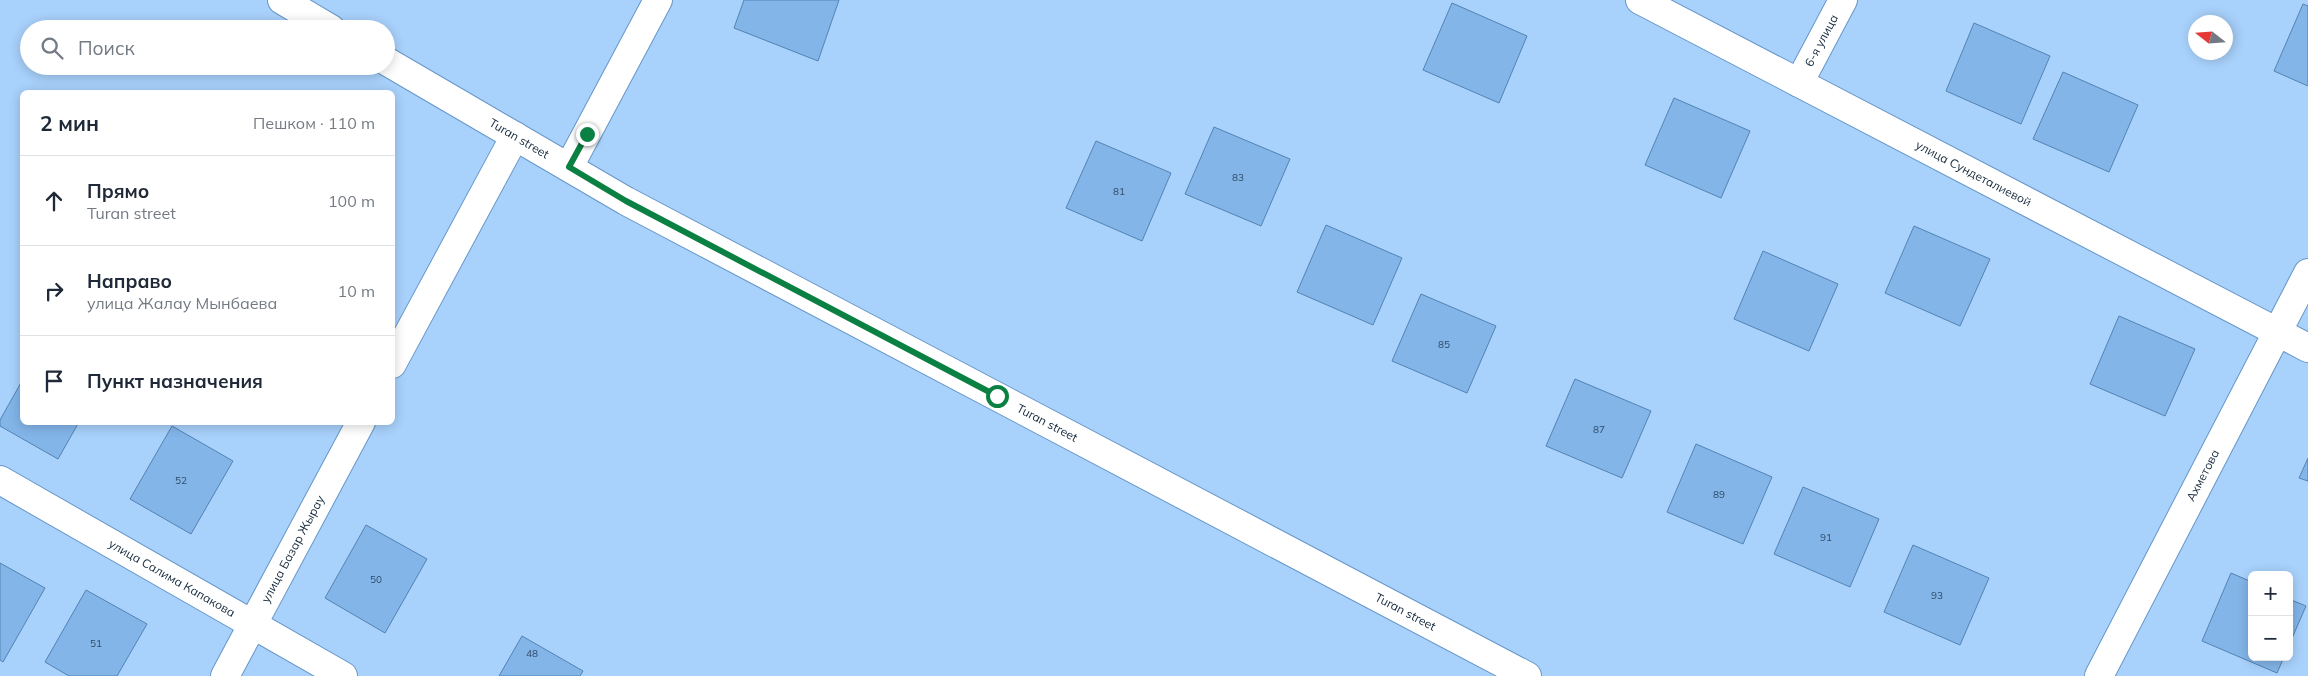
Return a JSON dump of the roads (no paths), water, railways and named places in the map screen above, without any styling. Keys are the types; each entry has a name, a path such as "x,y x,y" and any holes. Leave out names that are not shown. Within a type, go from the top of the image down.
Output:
{"street":[{"path":"282,0 316,20"},
{"path":"569,167 658,0"},
{"name":"улица Сундеталиевой","path":"1640,0 2308,348"},
{"name":"6-я улица","path":"1799,83 1843,0"},
{"name":"Turan street","path":"395,66 626,201 1527,676"},
{"path":"395,358 515,136"},
{"name":"Ахметова","path":"2099,676 2308,274"},
{"name":"улица Базар Жырау","path":"224,676 359,425"},
{"name":"улица Салима Капакова","path":"0,480 343,676"}]}
